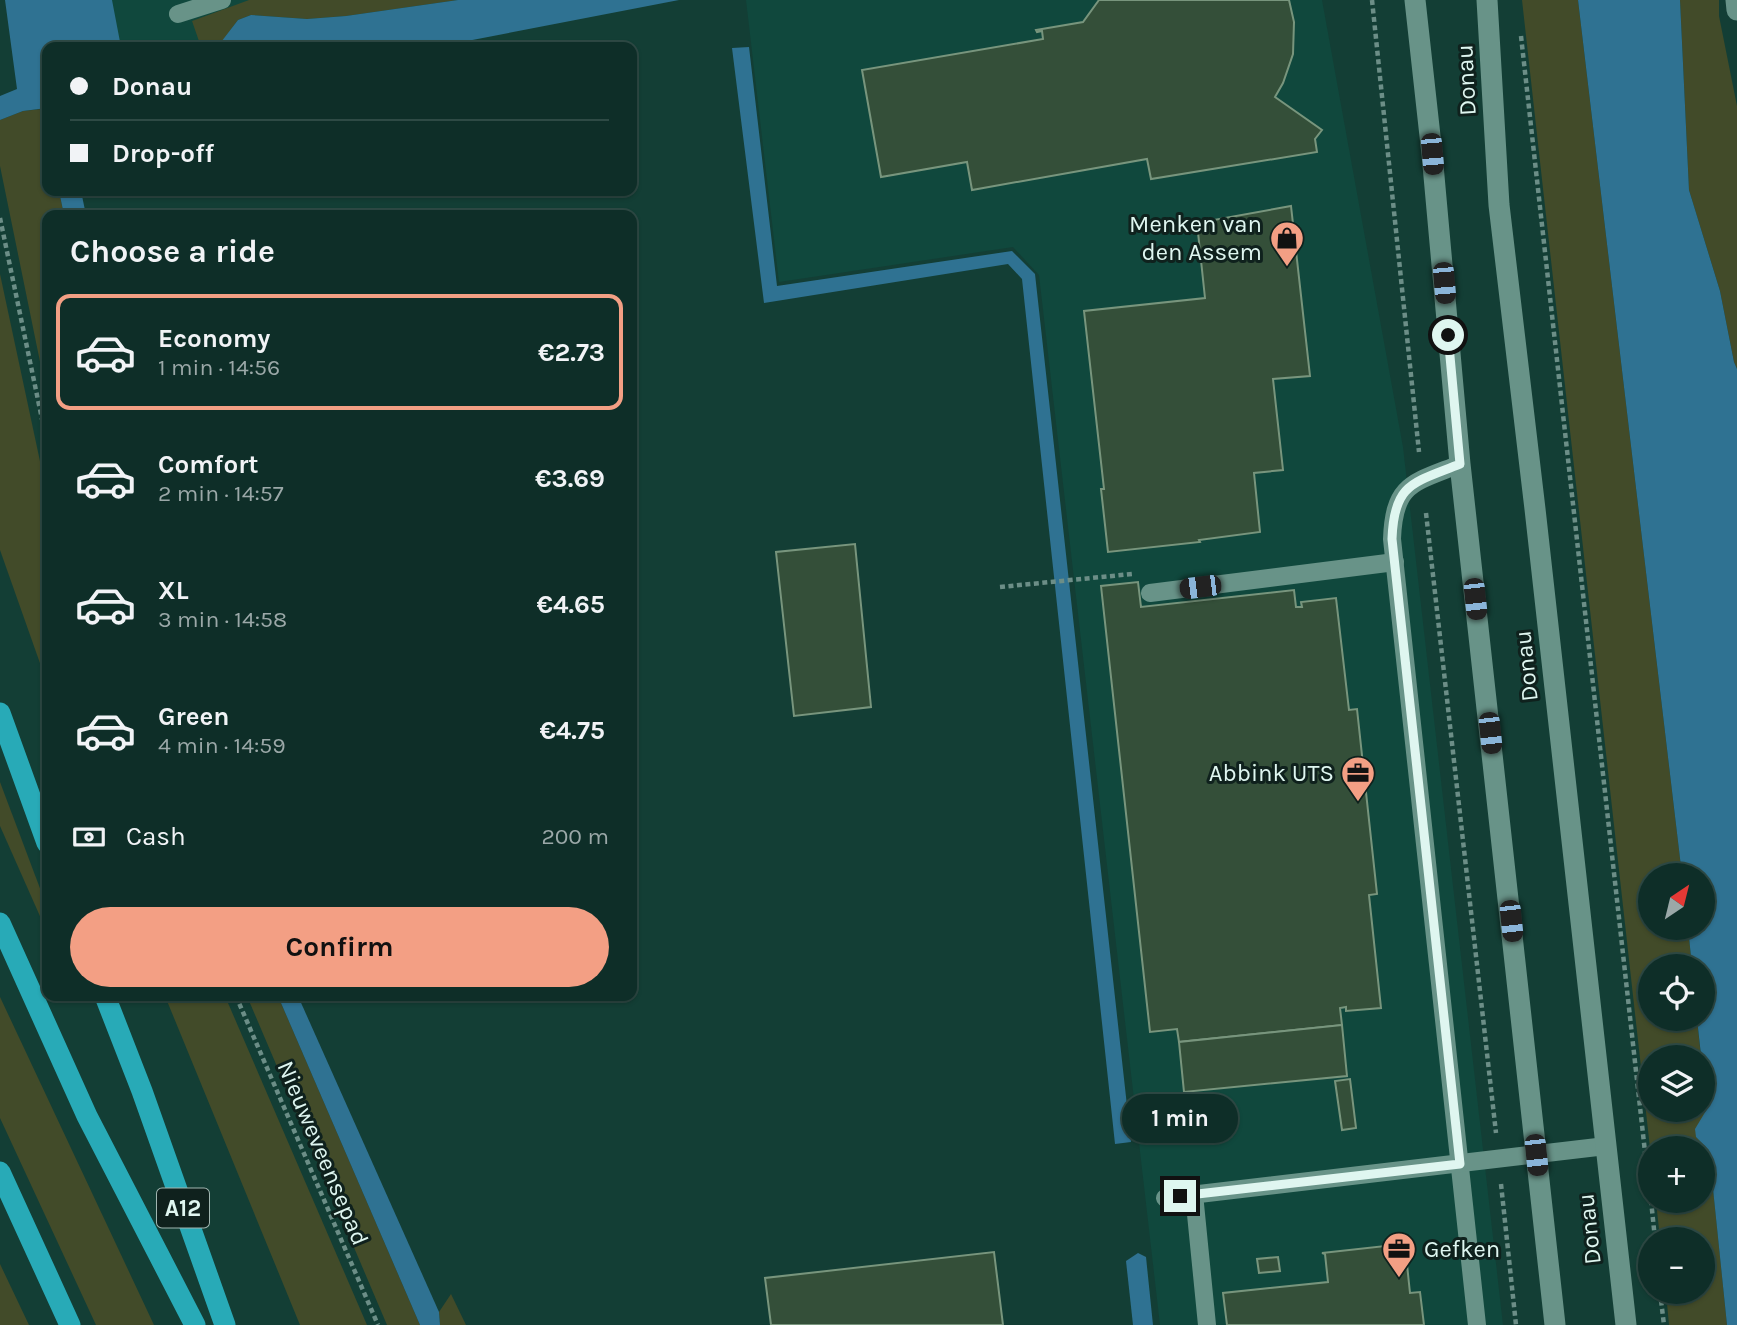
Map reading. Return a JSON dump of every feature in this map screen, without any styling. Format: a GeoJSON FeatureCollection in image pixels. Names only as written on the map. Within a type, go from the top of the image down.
{"type":"FeatureCollection","features":[{"type":"Feature","properties":{"kind":"highway"},"geometry":{"type":"LineString","coordinates":[[0,713],[42,829]]}},
{"type":"Feature","properties":{"kind":"highway","name":"A12"},"geometry":{"type":"LineString","coordinates":[[0,923],[87,1116],[195,1325]]}},
{"type":"Feature","properties":{"kind":"highway","name":"A12"},"geometry":{"type":"LineString","coordinates":[[107,1001],[225,1325]]}},
{"type":"Feature","properties":{"kind":"highway"},"geometry":{"type":"LineString","coordinates":[[0,1172],[70,1325]]}},
{"type":"Feature","properties":{"kind":"main road","name":"Donau"},"geometry":{"type":"LineString","coordinates":[[1415,0],[1460,464],[1556,1325]]}},
{"type":"Feature","properties":{"kind":"main road","name":"Donau"},"geometry":{"type":"LineString","coordinates":[[1487,0],[1499,205],[1626,1325]]}},
{"type":"Feature","properties":{"kind":"main road"},"geometry":{"type":"LineString","coordinates":[[1736,0],[1737,10]]}},
{"type":"Feature","properties":{"kind":"lane"},"geometry":{"type":"LineString","coordinates":[[178,14],[222,0]]}},
{"type":"Feature","properties":{"kind":"lane"},"geometry":{"type":"LineString","coordinates":[[1460,464],[1413,483],[1399,497],[1393,514],[1392,539],[1476,1325]]}},
{"type":"Feature","properties":{"kind":"lane"},"geometry":{"type":"LineString","coordinates":[[1150,593],[1395,562]]}},
{"type":"Feature","properties":{"kind":"lane"},"geometry":{"type":"LineString","coordinates":[[1165,1198],[1606,1146]]}},
{"type":"Feature","properties":{"kind":"lane"},"geometry":{"type":"LineString","coordinates":[[1194,1194],[1207,1325]]}},
{"type":"Feature","properties":{"kind":"path"},"geometry":{"type":"LineString","coordinates":[[1372,0],[1516,1325]]}},
{"type":"Feature","properties":{"kind":"path"},"geometry":{"type":"LineString","coordinates":[[1520,28],[1643,1136]]}},
{"type":"Feature","properties":{"kind":"path"},"geometry":{"type":"LineString","coordinates":[[0,218],[42,419]]}},
{"type":"Feature","properties":{"kind":"path"},"geometry":{"type":"LineString","coordinates":[[1000,587],[1078,579]]}},
{"type":"Feature","properties":{"kind":"path","name":"Nieuweveensepad"},"geometry":{"type":"LineString","coordinates":[[238,1001],[378,1325]]}},
{"type":"Feature","properties":{"kind":"path"},"geometry":{"type":"LineString","coordinates":[[1598,1073],[1635,1068]]}},
{"type":"Feature","properties":{"kind":"path"},"geometry":{"type":"LineString","coordinates":[[1491,1088],[1529,1083]]}},
{"type":"Feature","properties":{"kind":"path"},"geometry":{"type":"LineString","coordinates":[[1612,1203],[1638,1200]]}},
{"type":"Feature","properties":{"kind":"path"},"geometry":{"type":"LineString","coordinates":[[1504,1216],[1542,1211]]}},
{"type":"Feature","properties":{"kind":"path"},"geometry":{"type":"LineString","coordinates":[[1661,1304],[1664,1325]]}},
{"type":"Feature","properties":{"kind":"shaded area"},"geometry":{"type":"Polygon","coordinates":[[[110,0],[593,0],[378,42],[118,42],[110,0]]]}},
{"type":"Feature","properties":{"kind":"shaded area"},"geometry":{"type":"Polygon","coordinates":[[[249,0],[458,0],[307,19],[251,15],[238,20],[222,42],[199,42],[192,21],[249,0]]]}},
{"type":"Feature","properties":{"kind":"shaded area"},"geometry":{"type":"Polygon","coordinates":[[[746,0],[1322,0],[1403,447],[1503,1325],[1160,1325],[1039,275],[1013,247],[779,282],[746,0]]]}},
{"type":"Feature","properties":{"kind":"shaded area"},"geometry":{"type":"Polygon","coordinates":[[[1522,0],[1578,0],[1681,863],[1638,863],[1638,940],[1689,940],[1691,954],[1638,954],[1638,1031],[1698,1031],[1700,1045],[1639,1045],[1522,0]]]}},
{"type":"Feature","properties":{"kind":"shaded area"},"geometry":{"type":"Polygon","coordinates":[[[1680,0],[1719,0],[1719,16],[1737,106],[1737,369],[1720,291],[1689,190],[1680,0]]]}},
{"type":"Feature","properties":{"kind":"shaded area"},"geometry":{"type":"Polygon","coordinates":[[[42,109],[42,196],[60,196],[63,210],[42,210],[42,372],[0,166],[0,120],[23,111],[42,109]]]}},
{"type":"Feature","properties":{"kind":"shaded area"},"geometry":{"type":"Polygon","coordinates":[[[0,274],[42,471],[42,669],[0,550],[0,274]]]}},
{"type":"Feature","properties":{"kind":"shaded area"},"geometry":{"type":"Polygon","coordinates":[[[0,782],[42,894],[42,921],[0,826],[0,782]]]}},
{"type":"Feature","properties":{"kind":"shaded area"},"geometry":{"type":"Polygon","coordinates":[[[0,997],[154,1325],[96,1325],[0,1118],[0,997]]]}},
{"type":"Feature","properties":{"kind":"shaded area"},"geometry":{"type":"Polygon","coordinates":[[[167,1001],[227,1001],[367,1325],[300,1325],[167,1001]]]}},
{"type":"Feature","properties":{"kind":"shaded area"},"geometry":{"type":"Polygon","coordinates":[[[249,1001],[280,1001],[420,1325],[387,1325],[249,1001]]]}},
{"type":"Feature","properties":{"kind":"shaded area"},"geometry":{"type":"Polygon","coordinates":[[[1647,1122],[1702,1122],[1696,1136],[1649,1136],[1647,1122]]]}},
{"type":"Feature","properties":{"kind":"shaded area"},"geometry":{"type":"Polygon","coordinates":[[[1715,1208],[1727,1325],[1669,1325],[1667,1304],[1715,1304],[1715,1227],[1659,1227],[1657,1213],[1715,1213],[1715,1208]]]}},
{"type":"Feature","properties":{"kind":"shaded area"},"geometry":{"type":"Polygon","coordinates":[[[0,1264],[29,1325],[0,1325],[0,1264]]]}},
{"type":"Feature","properties":{"kind":"shaded area"},"geometry":{"type":"Polygon","coordinates":[[[451,1294],[466,1325],[440,1325],[439,1312],[451,1294]]]}},
{"type":"Feature","properties":{"kind":"water"},"geometry":{"type":"Polygon","coordinates":[[[5,0],[112,0],[120,42],[42,42],[42,109],[23,111],[0,120],[0,96],[17,89],[5,0]]]}},
{"type":"Feature","properties":{"kind":"water"},"geometry":{"type":"Polygon","coordinates":[[[458,0],[679,0],[462,42],[221,42],[238,20],[251,15],[307,19],[458,0]]]}},
{"type":"Feature","properties":{"kind":"water"},"geometry":{"type":"Polygon","coordinates":[[[1578,0],[1680,0],[1689,190],[1720,291],[1737,369],[1737,1325],[1727,1325],[1715,1208],[1715,1136],[1696,1136],[1695,1129],[1699,1122],[1715,1122],[1715,1045],[1700,1045],[1698,1031],[1715,1031],[1715,954],[1691,954],[1689,940],[1715,940],[1715,863],[1681,863],[1578,0]]]}},
{"type":"Feature","properties":{"kind":"water"},"geometry":{"type":"Polygon","coordinates":[[[749,47],[777,286],[1012,251],[1035,274],[1131,1142],[1115,1144],[1022,279],[1008,264],[764,303],[732,48],[749,47]]]}},
{"type":"Feature","properties":{"kind":"water"},"geometry":{"type":"Polygon","coordinates":[[[60,196],[82,196],[85,210],[63,210],[60,196]]]}},
{"type":"Feature","properties":{"kind":"water"},"geometry":{"type":"Polygon","coordinates":[[[280,1001],[300,1001],[439,1312],[440,1325],[420,1325],[280,1001]]]}},
{"type":"Feature","properties":{"kind":"water"},"geometry":{"type":"Polygon","coordinates":[[[1138,1253],[1146,1257],[1153,1325],[1133,1325],[1126,1261],[1138,1253]]]}},
{"type":"Feature","properties":{"kind":"building"},"geometry":{"type":"Polygon","coordinates":[[[1099,0],[1289,0],[1294,22],[1293,54],[1275,97],[1322,130],[1315,139],[1317,152],[1151,179],[1147,159],[972,190],[967,162],[881,177],[862,70],[1043,39],[1042,31],[1036,30],[1083,22],[1099,0]]]}},
{"type":"Feature","properties":{"kind":"building"},"geometry":{"type":"Polygon","coordinates":[[[1291,206],[1310,376],[1273,379],[1283,470],[1254,473],[1260,532],[1108,552],[1101,489],[1104,489],[1084,311],[1205,298],[1197,223],[1291,206]]]}},
{"type":"Feature","properties":{"kind":"building"},"geometry":{"type":"Polygon","coordinates":[[[855,544],[871,707],[794,716],[776,552],[855,544]]]}},
{"type":"Feature","properties":{"kind":"building"},"geometry":{"type":"Polygon","coordinates":[[[1138,582],[1141,607],[1294,590],[1296,607],[1302,607],[1301,602],[1336,598],[1349,710],[1357,709],[1377,894],[1369,895],[1381,1008],[1346,1011],[1346,1007],[1340,1008],[1342,1025],[1179,1042],[1177,1029],[1150,1032],[1101,586],[1138,582]]]}},
{"type":"Feature","properties":{"kind":"building"},"geometry":{"type":"Polygon","coordinates":[[[1342,1025],[1347,1076],[1184,1092],[1179,1042],[1342,1025]]]}},
{"type":"Feature","properties":{"kind":"building"},"geometry":{"type":"Polygon","coordinates":[[[1350,1079],[1356,1128],[1342,1130],[1335,1081],[1350,1079]]]}},
{"type":"Feature","properties":{"kind":"building"},"geometry":{"type":"Polygon","coordinates":[[[1394,1245],[1396,1256],[1406,1255],[1410,1293],[1420,1292],[1424,1325],[1227,1325],[1223,1293],[1328,1282],[1325,1254],[1322,1253],[1394,1245]]]}},
{"type":"Feature","properties":{"kind":"building"},"geometry":{"type":"Polygon","coordinates":[[[994,1252],[1003,1325],[771,1325],[765,1278],[994,1252]]]}},
{"type":"Feature","properties":{"kind":"building"},"geometry":{"type":"Polygon","coordinates":[[[1278,1257],[1280,1271],[1259,1273],[1257,1259],[1278,1257]]]}},
{"type":"Feature","properties":{"kind":"place","name":"Menken van den Assem"},"geometry":{"type":"Point","coordinates":[1287,268]}},
{"type":"Feature","properties":{"kind":"place","name":"Abbink UTS"},"geometry":{"type":"Point","coordinates":[1358,803]}},
{"type":"Feature","properties":{"kind":"place","name":"Gefken"},"geometry":{"type":"Point","coordinates":[1399,1279]}},
{"type":"Feature","properties":{"kind":"route"},"geometry":{"type":"LineString","coordinates":[[1180,1196],[1460,1164],[1392,539],[1393,514],[1399,497],[1413,483],[1460,464],[1448,335]]}}]}
